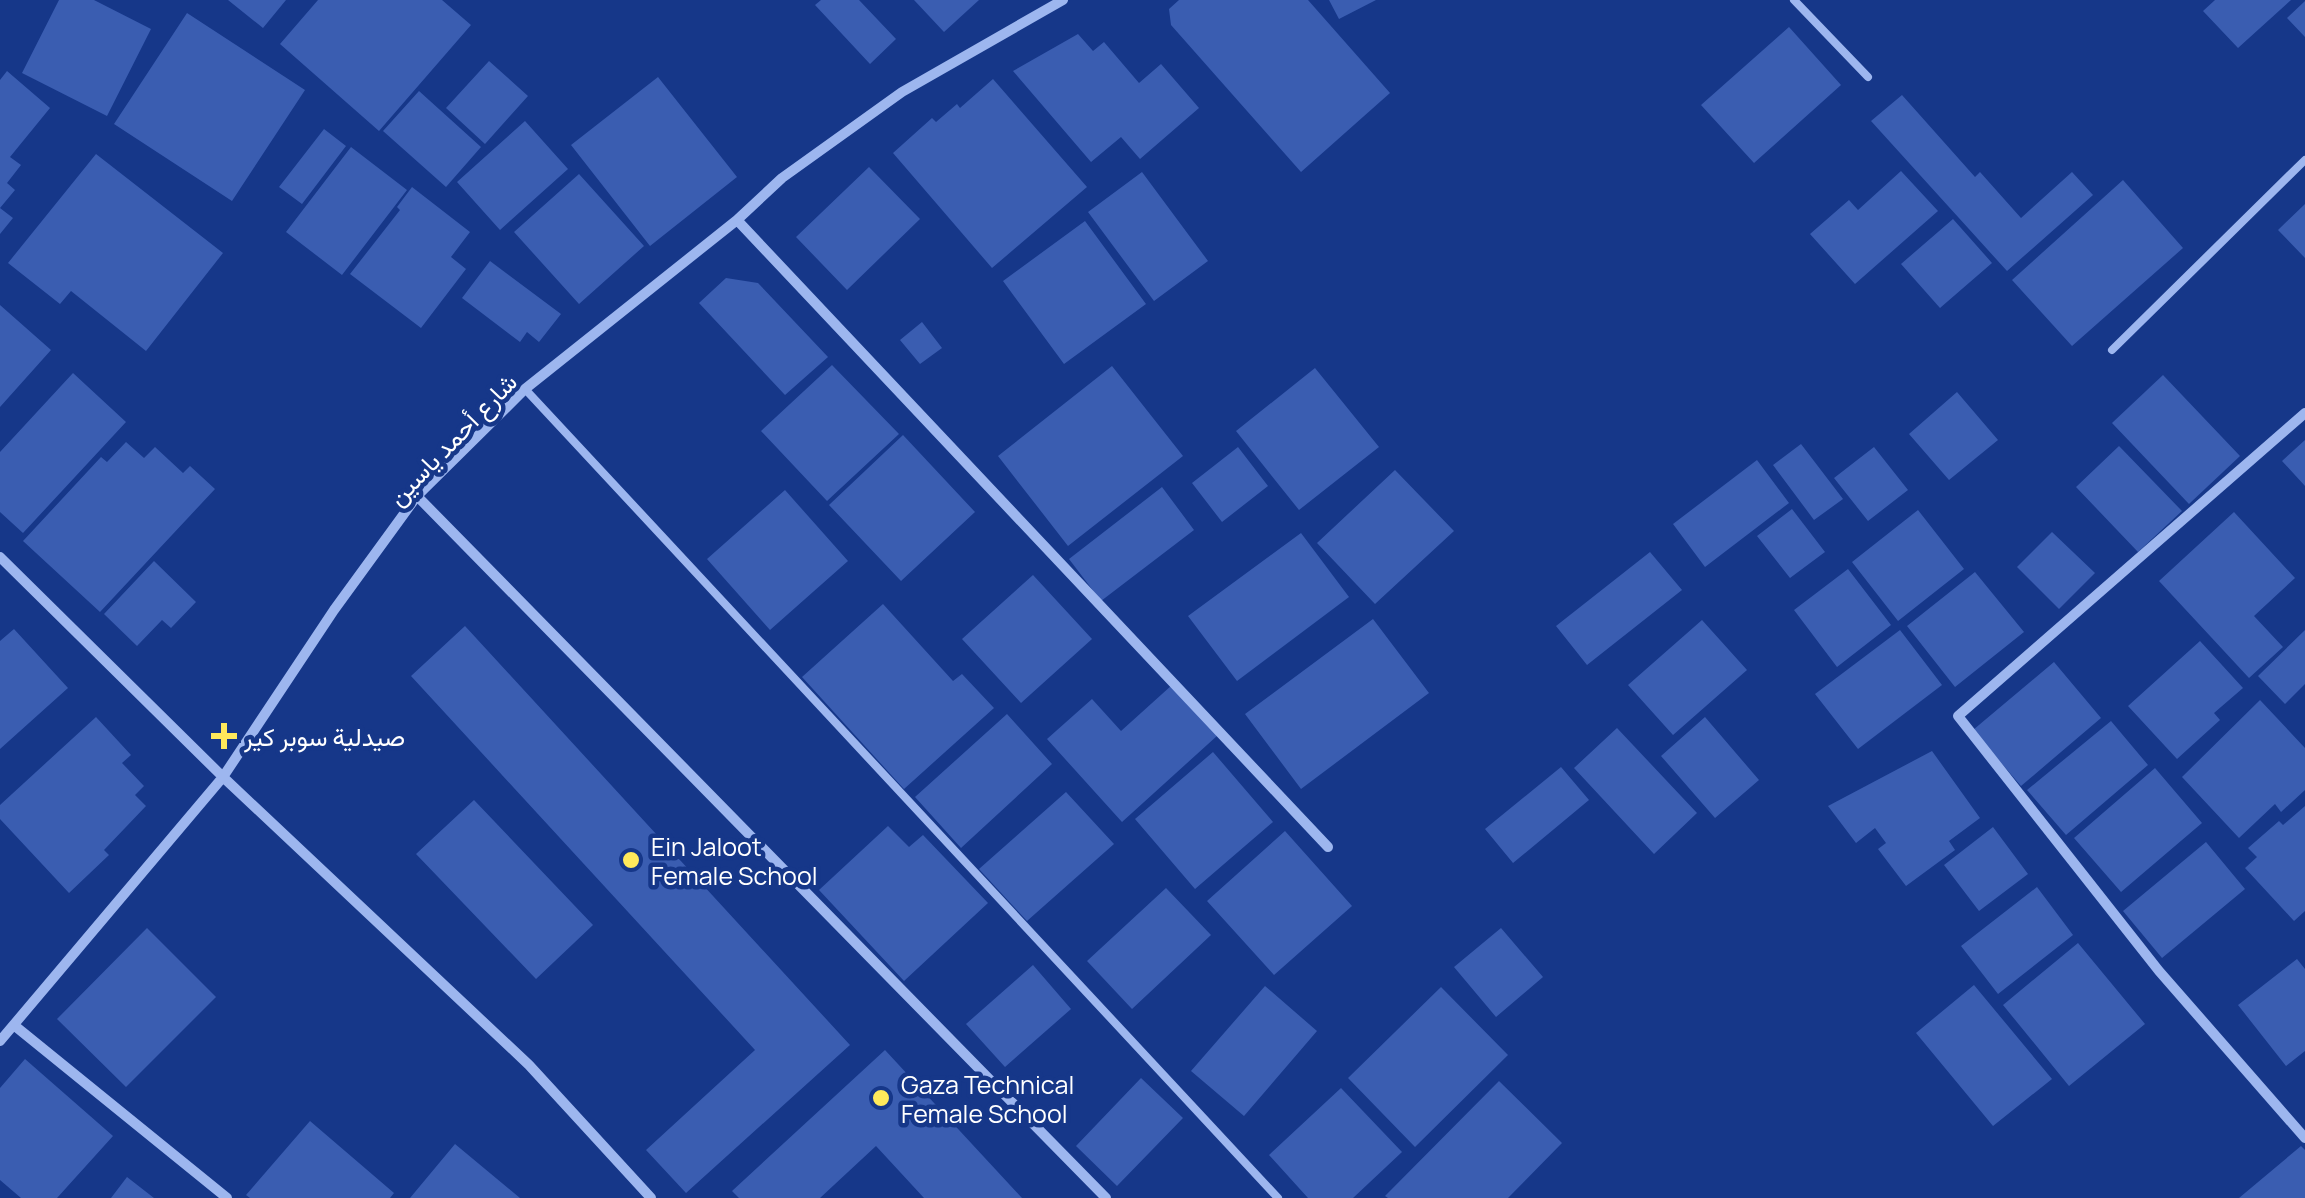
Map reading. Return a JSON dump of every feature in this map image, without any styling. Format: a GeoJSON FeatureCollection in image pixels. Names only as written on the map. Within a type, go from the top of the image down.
{"type":"FeatureCollection","features":[{"type":"Feature","properties":{"kind":"street","name":"شارع أحمد ياسين"},"geometry":{"type":"LineString","coordinates":[[0,1041],[224,777],[334,610],[417,496],[526,390],[736,220],[782,178],[902,92],[1063,0]]}},
{"type":"Feature","properties":{"kind":"street"},"geometry":{"type":"LineString","coordinates":[[736,220],[1328,848]]}},
{"type":"Feature","properties":{"kind":"street"},"geometry":{"type":"LineString","coordinates":[[2305,413],[1958,716],[2159,971],[2305,1138]]}},
{"type":"Feature","properties":{"kind":"street"},"geometry":{"type":"LineString","coordinates":[[417,496],[1106,1198]]}},
{"type":"Feature","properties":{"kind":"street"},"geometry":{"type":"LineString","coordinates":[[0,557],[224,777],[529,1064],[651,1198]]}},
{"type":"Feature","properties":{"kind":"street"},"geometry":{"type":"LineString","coordinates":[[15,1026],[228,1198]]}},
{"type":"Feature","properties":{"kind":"lane"},"geometry":{"type":"LineString","coordinates":[[1794,0],[1868,77]]}},
{"type":"Feature","properties":{"kind":"lane"},"geometry":{"type":"LineString","coordinates":[[2112,350],[2305,160]]}},
{"type":"Feature","properties":{"kind":"lane"},"geometry":{"type":"LineString","coordinates":[[526,390],[1278,1198]]}},
{"type":"Feature","properties":{"kind":"building"},"geometry":{"type":"Polygon","coordinates":[[[59,0],[94,0],[151,29],[107,116],[22,73],[59,0]]]}},
{"type":"Feature","properties":{"kind":"building"},"geometry":{"type":"Polygon","coordinates":[[[228,0],[286,0],[263,28],[228,0]]]}},
{"type":"Feature","properties":{"kind":"building"},"geometry":{"type":"Polygon","coordinates":[[[318,0],[442,0],[471,25],[379,131],[280,44],[318,0]]]}},
{"type":"Feature","properties":{"kind":"building"},"geometry":{"type":"Polygon","coordinates":[[[821,0],[859,0],[896,39],[870,64],[815,5],[821,0]]]}},
{"type":"Feature","properties":{"kind":"building"},"geometry":{"type":"Polygon","coordinates":[[[914,0],[979,0],[944,32],[914,0]]]}},
{"type":"Feature","properties":{"kind":"building"},"geometry":{"type":"Polygon","coordinates":[[[1179,0],[1308,0],[1390,93],[1301,172],[1171,25],[1169,9],[1179,0]]]}},
{"type":"Feature","properties":{"kind":"building"},"geometry":{"type":"Polygon","coordinates":[[[1329,0],[1376,0],[1339,19],[1329,0]]]}},
{"type":"Feature","properties":{"kind":"building"},"geometry":{"type":"Polygon","coordinates":[[[2215,0],[2291,0],[2238,48],[2203,11],[2215,0]]]}},
{"type":"Feature","properties":{"kind":"building"},"geometry":{"type":"Polygon","coordinates":[[[2305,1],[2305,37],[2287,18],[2305,1]]]}},
{"type":"Feature","properties":{"kind":"building"},"geometry":{"type":"Polygon","coordinates":[[[187,13],[305,90],[232,201],[114,124],[187,13]]]}},
{"type":"Feature","properties":{"kind":"building"},"geometry":{"type":"Polygon","coordinates":[[[1789,27],[1841,85],[1754,163],[1701,105],[1789,27]]]}},
{"type":"Feature","properties":{"kind":"building"},"geometry":{"type":"Polygon","coordinates":[[[1078,34],[1093,51],[1104,42],[1139,83],[1161,64],[1199,108],[1140,159],[1121,137],[1091,162],[1013,71],[1078,34]]]}},
{"type":"Feature","properties":{"kind":"building"},"geometry":{"type":"Polygon","coordinates":[[[489,61],[528,96],[485,144],[446,108],[489,61]]]}},
{"type":"Feature","properties":{"kind":"building"},"geometry":{"type":"Polygon","coordinates":[[[7,71],[50,108],[10,157],[21,165],[7,183],[15,190],[0,208],[0,80],[7,71]]]}},
{"type":"Feature","properties":{"kind":"building"},"geometry":{"type":"Polygon","coordinates":[[[658,77],[737,177],[650,246],[571,145],[658,77]]]}},
{"type":"Feature","properties":{"kind":"building"},"geometry":{"type":"Polygon","coordinates":[[[993,79],[1087,187],[992,268],[893,153],[932,118],[936,122],[957,104],[960,108],[993,79]]]}},
{"type":"Feature","properties":{"kind":"building"},"geometry":{"type":"Polygon","coordinates":[[[419,91],[481,147],[446,187],[383,131],[419,91]]]}},
{"type":"Feature","properties":{"kind":"building"},"geometry":{"type":"Polygon","coordinates":[[[1902,95],[1975,177],[1980,172],[2021,218],[2072,172],[2093,195],[2007,271],[1871,121],[1902,95]]]}},
{"type":"Feature","properties":{"kind":"building"},"geometry":{"type":"Polygon","coordinates":[[[525,121],[568,169],[500,230],[457,182],[525,121]]]}},
{"type":"Feature","properties":{"kind":"building"},"geometry":{"type":"Polygon","coordinates":[[[324,129],[346,146],[302,204],[279,187],[324,129]]]}},
{"type":"Feature","properties":{"kind":"building"},"geometry":{"type":"Polygon","coordinates":[[[351,147],[407,190],[342,275],[286,232],[351,147]]]}},
{"type":"Feature","properties":{"kind":"building"},"geometry":{"type":"Polygon","coordinates":[[[96,154],[223,253],[146,351],[71,291],[60,304],[8,263],[96,154]]]}},
{"type":"Feature","properties":{"kind":"building"},"geometry":{"type":"Polygon","coordinates":[[[869,167],[920,219],[847,290],[796,237],[869,167]]]}},
{"type":"Feature","properties":{"kind":"building"},"geometry":{"type":"Polygon","coordinates":[[[1901,171],[1938,211],[1855,284],[1810,234],[1849,200],[1858,210],[1901,171]]]}},
{"type":"Feature","properties":{"kind":"building"},"geometry":{"type":"Polygon","coordinates":[[[1142,172],[1208,261],[1154,301],[1088,212],[1142,172]]]}},
{"type":"Feature","properties":{"kind":"building"},"geometry":{"type":"Polygon","coordinates":[[[579,174],[644,246],[579,304],[514,232],[579,174]]]}},
{"type":"Feature","properties":{"kind":"building"},"geometry":{"type":"Polygon","coordinates":[[[2123,180],[2183,248],[2072,346],[2012,280],[2123,180]]]}},
{"type":"Feature","properties":{"kind":"building"},"geometry":{"type":"Polygon","coordinates":[[[412,187],[470,232],[451,257],[466,269],[421,328],[350,274],[400,210],[397,207],[412,187]]]}},
{"type":"Feature","properties":{"kind":"building"},"geometry":{"type":"Polygon","coordinates":[[[2305,204],[2305,258],[2278,230],[2305,204]]]}},
{"type":"Feature","properties":{"kind":"building"},"geometry":{"type":"Polygon","coordinates":[[[0,208],[13,218],[0,234],[0,208]]]}},
{"type":"Feature","properties":{"kind":"building"},"geometry":{"type":"Polygon","coordinates":[[[1953,219],[1992,263],[1940,308],[1901,264],[1953,219]]]}},
{"type":"Feature","properties":{"kind":"building"},"geometry":{"type":"Polygon","coordinates":[[[1085,221],[1146,304],[1064,364],[1003,281],[1085,221]]]}},
{"type":"Feature","properties":{"kind":"building"},"geometry":{"type":"Polygon","coordinates":[[[490,261],[561,314],[539,342],[527,332],[520,342],[462,298],[490,261]]]}},
{"type":"Feature","properties":{"kind":"building"},"geometry":{"type":"Polygon","coordinates":[[[726,278],[758,283],[828,357],[785,395],[699,303],[726,278]]]}},
{"type":"Feature","properties":{"kind":"building"},"geometry":{"type":"Polygon","coordinates":[[[0,305],[51,350],[0,407],[0,305]]]}},
{"type":"Feature","properties":{"kind":"building"},"geometry":{"type":"Polygon","coordinates":[[[922,322],[942,348],[920,364],[900,340],[922,322]]]}},
{"type":"Feature","properties":{"kind":"building"},"geometry":{"type":"Polygon","coordinates":[[[832,365],[899,434],[827,501],[761,431],[832,365]]]}},
{"type":"Feature","properties":{"kind":"building"},"geometry":{"type":"Polygon","coordinates":[[[1112,366],[1183,456],[1068,546],[998,456],[1112,366]]]}},
{"type":"Feature","properties":{"kind":"building"},"geometry":{"type":"Polygon","coordinates":[[[1315,368],[1379,447],[1299,510],[1236,431],[1315,368]]]}},
{"type":"Feature","properties":{"kind":"building"},"geometry":{"type":"Polygon","coordinates":[[[73,373],[126,422],[23,533],[0,512],[0,452],[73,373]]]}},
{"type":"Feature","properties":{"kind":"building"},"geometry":{"type":"Polygon","coordinates":[[[2163,375],[2240,456],[2189,504],[2112,423],[2163,375]]]}},
{"type":"Feature","properties":{"kind":"building"},"geometry":{"type":"Polygon","coordinates":[[[1957,392],[1998,440],[1949,480],[1909,434],[1957,392]]]}},
{"type":"Feature","properties":{"kind":"building"},"geometry":{"type":"Polygon","coordinates":[[[903,435],[975,512],[901,581],[829,505],[903,435]]]}},
{"type":"Feature","properties":{"kind":"building"},"geometry":{"type":"Polygon","coordinates":[[[2305,440],[2305,486],[2282,461],[2305,440]]]}},
{"type":"Feature","properties":{"kind":"building"},"geometry":{"type":"Polygon","coordinates":[[[126,442],[144,458],[155,447],[183,473],[190,466],[215,489],[100,612],[23,541],[101,457],[107,462],[126,442]]]}},
{"type":"Feature","properties":{"kind":"building"},"geometry":{"type":"Polygon","coordinates":[[[1801,444],[1843,499],[1814,520],[1773,465],[1801,444]]]}},
{"type":"Feature","properties":{"kind":"building"},"geometry":{"type":"Polygon","coordinates":[[[2119,446],[2182,511],[2138,552],[2076,487],[2119,446]]]}},
{"type":"Feature","properties":{"kind":"building"},"geometry":{"type":"Polygon","coordinates":[[[1238,447],[1268,486],[1222,522],[1192,483],[1238,447]]]}},
{"type":"Feature","properties":{"kind":"building"},"geometry":{"type":"Polygon","coordinates":[[[1874,447],[1908,490],[1868,521],[1834,478],[1874,447]]]}},
{"type":"Feature","properties":{"kind":"building"},"geometry":{"type":"Polygon","coordinates":[[[1757,460],[1789,503],[1705,567],[1673,524],[1757,460]]]}},
{"type":"Feature","properties":{"kind":"building"},"geometry":{"type":"Polygon","coordinates":[[[1395,470],[1454,531],[1375,604],[1317,543],[1395,470]]]}},
{"type":"Feature","properties":{"kind":"building"},"geometry":{"type":"Polygon","coordinates":[[[1162,487],[1194,530],[1101,601],[1069,559],[1162,487]]]}},
{"type":"Feature","properties":{"kind":"building"},"geometry":{"type":"Polygon","coordinates":[[[785,490],[848,561],[770,630],[707,559],[785,490]]]}},
{"type":"Feature","properties":{"kind":"building"},"geometry":{"type":"Polygon","coordinates":[[[1792,509],[1825,552],[1790,578],[1757,536],[1792,509]]]}},
{"type":"Feature","properties":{"kind":"building"},"geometry":{"type":"Polygon","coordinates":[[[1918,510],[1964,569],[1898,621],[1852,562],[1918,510]]]}},
{"type":"Feature","properties":{"kind":"building"},"geometry":{"type":"Polygon","coordinates":[[[2234,512],[2295,578],[2254,616],[2283,647],[2249,678],[2159,581],[2234,512]]]}},
{"type":"Feature","properties":{"kind":"building"},"geometry":{"type":"Polygon","coordinates":[[[2052,532],[2095,573],[2059,609],[2017,567],[2052,532]]]}},
{"type":"Feature","properties":{"kind":"building"},"geometry":{"type":"Polygon","coordinates":[[[1301,533],[1349,597],[1237,681],[1188,616],[1301,533]]]}},
{"type":"Feature","properties":{"kind":"building"},"geometry":{"type":"Polygon","coordinates":[[[1650,552],[1682,590],[1587,665],[1556,626],[1650,552]]]}},
{"type":"Feature","properties":{"kind":"building"},"geometry":{"type":"Polygon","coordinates":[[[154,561],[196,602],[171,628],[162,620],[137,646],[104,614],[154,561]]]}},
{"type":"Feature","properties":{"kind":"building"},"geometry":{"type":"Polygon","coordinates":[[[1848,569],[1891,625],[1837,667],[1794,610],[1848,569]]]}},
{"type":"Feature","properties":{"kind":"building"},"geometry":{"type":"Polygon","coordinates":[[[1975,572],[2024,632],[1955,687],[1907,626],[1975,572]]]}},
{"type":"Feature","properties":{"kind":"building"},"geometry":{"type":"Polygon","coordinates":[[[1033,575],[1092,639],[1021,703],[962,639],[1033,575]]]}},
{"type":"Feature","properties":{"kind":"building"},"geometry":{"type":"Polygon","coordinates":[[[883,604],[953,681],[962,674],[994,708],[904,789],[802,677],[883,604]]]}},
{"type":"Feature","properties":{"kind":"building"},"geometry":{"type":"Polygon","coordinates":[[[1373,619],[1429,693],[1301,789],[1245,714],[1373,619]]]}},
{"type":"Feature","properties":{"kind":"building"},"geometry":{"type":"Polygon","coordinates":[[[1702,620],[1747,670],[1673,735],[1628,685],[1702,620]]]}},
{"type":"Feature","properties":{"kind":"building","name":"Ein Jaloot Female School"},"geometry":{"type":"Polygon","coordinates":[[[465,626],[850,1045],[686,1193],[646,1150],[755,1050],[411,676],[465,626]]]}},
{"type":"Feature","properties":{"kind":"building"},"geometry":{"type":"Polygon","coordinates":[[[14,629],[68,688],[0,749],[0,641],[14,629]]]}},
{"type":"Feature","properties":{"kind":"building"},"geometry":{"type":"Polygon","coordinates":[[[1900,630],[1942,685],[1858,749],[1815,694],[1900,630]]]}},
{"type":"Feature","properties":{"kind":"building"},"geometry":{"type":"Polygon","coordinates":[[[2305,630],[2305,684],[2285,704],[2258,676],[2305,630]]]}},
{"type":"Feature","properties":{"kind":"building"},"geometry":{"type":"Polygon","coordinates":[[[2200,641],[2243,688],[2214,713],[2220,720],[2177,759],[2128,706],[2200,641]]]}},
{"type":"Feature","properties":{"kind":"building"},"geometry":{"type":"Polygon","coordinates":[[[2054,662],[2101,718],[2021,786],[1973,730],[2054,662]]]}},
{"type":"Feature","properties":{"kind":"building"},"geometry":{"type":"Polygon","coordinates":[[[1172,685],[1218,735],[1122,822],[1047,739],[1092,699],[1121,731],[1172,685]]]}},
{"type":"Feature","properties":{"kind":"building"},"geometry":{"type":"Polygon","coordinates":[[[2260,700],[2305,748],[2305,790],[2281,812],[2275,804],[2239,838],[2182,777],[2260,700]]]}},
{"type":"Feature","properties":{"kind":"building"},"geometry":{"type":"Polygon","coordinates":[[[1007,714],[1052,764],[961,848],[915,797],[1007,714]]]}},
{"type":"Feature","properties":{"kind":"building"},"geometry":{"type":"Polygon","coordinates":[[[96,717],[131,755],[122,763],[144,786],[135,795],[146,806],[104,850],[109,855],[69,893],[0,819],[0,805],[96,717]]]}},
{"type":"Feature","properties":{"kind":"building"},"geometry":{"type":"Polygon","coordinates":[[[1705,717],[1759,780],[1715,818],[1661,756],[1705,717]]]}},
{"type":"Feature","properties":{"kind":"building"},"geometry":{"type":"Polygon","coordinates":[[[2111,721],[2148,765],[2066,835],[2027,790],[2111,721]]]}},
{"type":"Feature","properties":{"kind":"building"},"geometry":{"type":"Polygon","coordinates":[[[1617,728],[1697,813],[1654,854],[1574,768],[1617,728]]]}},
{"type":"Feature","properties":{"kind":"building"},"geometry":{"type":"Polygon","coordinates":[[[1932,751],[1980,818],[1949,841],[1955,850],[1906,886],[1878,849],[1886,843],[1875,828],[1856,843],[1828,806],[1932,751]]]}},
{"type":"Feature","properties":{"kind":"building"},"geometry":{"type":"Polygon","coordinates":[[[1213,752],[1273,822],[1195,889],[1135,819],[1213,752]]]}},
{"type":"Feature","properties":{"kind":"building"},"geometry":{"type":"Polygon","coordinates":[[[1561,767],[1589,800],[1513,863],[1485,829],[1561,767]]]}},
{"type":"Feature","properties":{"kind":"building"},"geometry":{"type":"Polygon","coordinates":[[[2155,768],[2202,823],[2121,892],[2074,838],[2155,768]]]}},
{"type":"Feature","properties":{"kind":"building"},"geometry":{"type":"Polygon","coordinates":[[[1066,792],[1114,844],[1027,921],[979,869],[1066,792]]]}},
{"type":"Feature","properties":{"kind":"building"},"geometry":{"type":"Polygon","coordinates":[[[474,800],[593,925],[536,979],[416,854],[474,800]]]}},
{"type":"Feature","properties":{"kind":"building"},"geometry":{"type":"Polygon","coordinates":[[[2305,806],[2305,911],[2294,921],[2245,868],[2257,857],[2248,848],[2279,821],[2283,825],[2305,806]]]}},
{"type":"Feature","properties":{"kind":"building"},"geometry":{"type":"Polygon","coordinates":[[[888,826],[909,847],[923,835],[988,903],[904,981],[819,890],[888,826]]]}},
{"type":"Feature","properties":{"kind":"building"},"geometry":{"type":"Polygon","coordinates":[[[1993,827],[2028,874],[1979,911],[1944,865],[1993,827]]]}},
{"type":"Feature","properties":{"kind":"building"},"geometry":{"type":"Polygon","coordinates":[[[1285,831],[1352,906],[1274,975],[1207,901],[1285,831]]]}},
{"type":"Feature","properties":{"kind":"building"},"geometry":{"type":"Polygon","coordinates":[[[2206,842],[2245,889],[2162,958],[2123,911],[2206,842]]]}},
{"type":"Feature","properties":{"kind":"building"},"geometry":{"type":"Polygon","coordinates":[[[2037,887],[2073,935],[1998,994],[1961,946],[2037,887]]]}},
{"type":"Feature","properties":{"kind":"building"},"geometry":{"type":"Polygon","coordinates":[[[1166,888],[1211,935],[1132,1009],[1087,961],[1166,888]]]}},
{"type":"Feature","properties":{"kind":"building"},"geometry":{"type":"Polygon","coordinates":[[[147,928],[216,997],[126,1087],[57,1019],[147,928]]]}},
{"type":"Feature","properties":{"kind":"building"},"geometry":{"type":"Polygon","coordinates":[[[1501,928],[1543,977],[1496,1017],[1454,967],[1501,928]]]}},
{"type":"Feature","properties":{"kind":"building"},"geometry":{"type":"Polygon","coordinates":[[[2078,943],[2145,1024],[2069,1086],[2003,1005],[2078,943]]]}},
{"type":"Feature","properties":{"kind":"building"},"geometry":{"type":"Polygon","coordinates":[[[2297,959],[2305,969],[2305,1051],[2286,1066],[2238,1005],[2297,959]]]}},
{"type":"Feature","properties":{"kind":"building"},"geometry":{"type":"Polygon","coordinates":[[[1033,965],[1071,1009],[1005,1067],[966,1024],[1033,965]]]}},
{"type":"Feature","properties":{"kind":"building"},"geometry":{"type":"Polygon","coordinates":[[[1974,985],[2052,1079],[1993,1126],[1916,1033],[1974,985]]]}},
{"type":"Feature","properties":{"kind":"building"},"geometry":{"type":"Polygon","coordinates":[[[1265,986],[1317,1031],[1244,1116],[1191,1071],[1265,986]]]}},
{"type":"Feature","properties":{"kind":"building"},"geometry":{"type":"Polygon","coordinates":[[[1441,987],[1508,1055],[1415,1147],[1348,1078],[1441,987]]]}},
{"type":"Feature","properties":{"kind":"building","name":"Gaza Technical Female School"},"geometry":{"type":"Polygon","coordinates":[[[885,1050],[1022,1198],[924,1198],[876,1146],[820,1198],[739,1198],[732,1191],[885,1050]]]}},
{"type":"Feature","properties":{"kind":"building"},"geometry":{"type":"Polygon","coordinates":[[[25,1059],[113,1136],[57,1198],[21,1198],[0,1180],[0,1088],[25,1059]]]}},
{"type":"Feature","properties":{"kind":"building"},"geometry":{"type":"Polygon","coordinates":[[[1141,1078],[1183,1118],[1117,1186],[1076,1146],[1141,1078]]]}},
{"type":"Feature","properties":{"kind":"building"},"geometry":{"type":"Polygon","coordinates":[[[1499,1081],[1562,1143],[1508,1198],[1385,1196],[1499,1081]]]}},
{"type":"Feature","properties":{"kind":"building"},"geometry":{"type":"Polygon","coordinates":[[[1341,1088],[1402,1152],[1353,1198],[1308,1198],[1269,1155],[1341,1088]]]}},
{"type":"Feature","properties":{"kind":"building"},"geometry":{"type":"Polygon","coordinates":[[[310,1121],[394,1193],[390,1198],[246,1195],[310,1121]]]}},
{"type":"Feature","properties":{"kind":"building"},"geometry":{"type":"Polygon","coordinates":[[[455,1144],[520,1198],[410,1198],[455,1144]]]}},
{"type":"Feature","properties":{"kind":"building"},"geometry":{"type":"Polygon","coordinates":[[[2301,1146],[2305,1150],[2305,1198],[2239,1198],[2301,1146]]]}},
{"type":"Feature","properties":{"kind":"building"},"geometry":{"type":"Polygon","coordinates":[[[127,1177],[154,1198],[111,1198],[127,1177]]]}},
{"type":"Feature","properties":{"kind":"place","name":"صيدلية سوبر كير"},"geometry":{"type":"Point","coordinates":[224,736]}},
{"type":"Feature","properties":{"kind":"place","name":"Ein Jaloot Female School"},"geometry":{"type":"Point","coordinates":[631,860]}},
{"type":"Feature","properties":{"kind":"place","name":"Gaza Technical Female School"},"geometry":{"type":"Point","coordinates":[881,1098]}}]}
